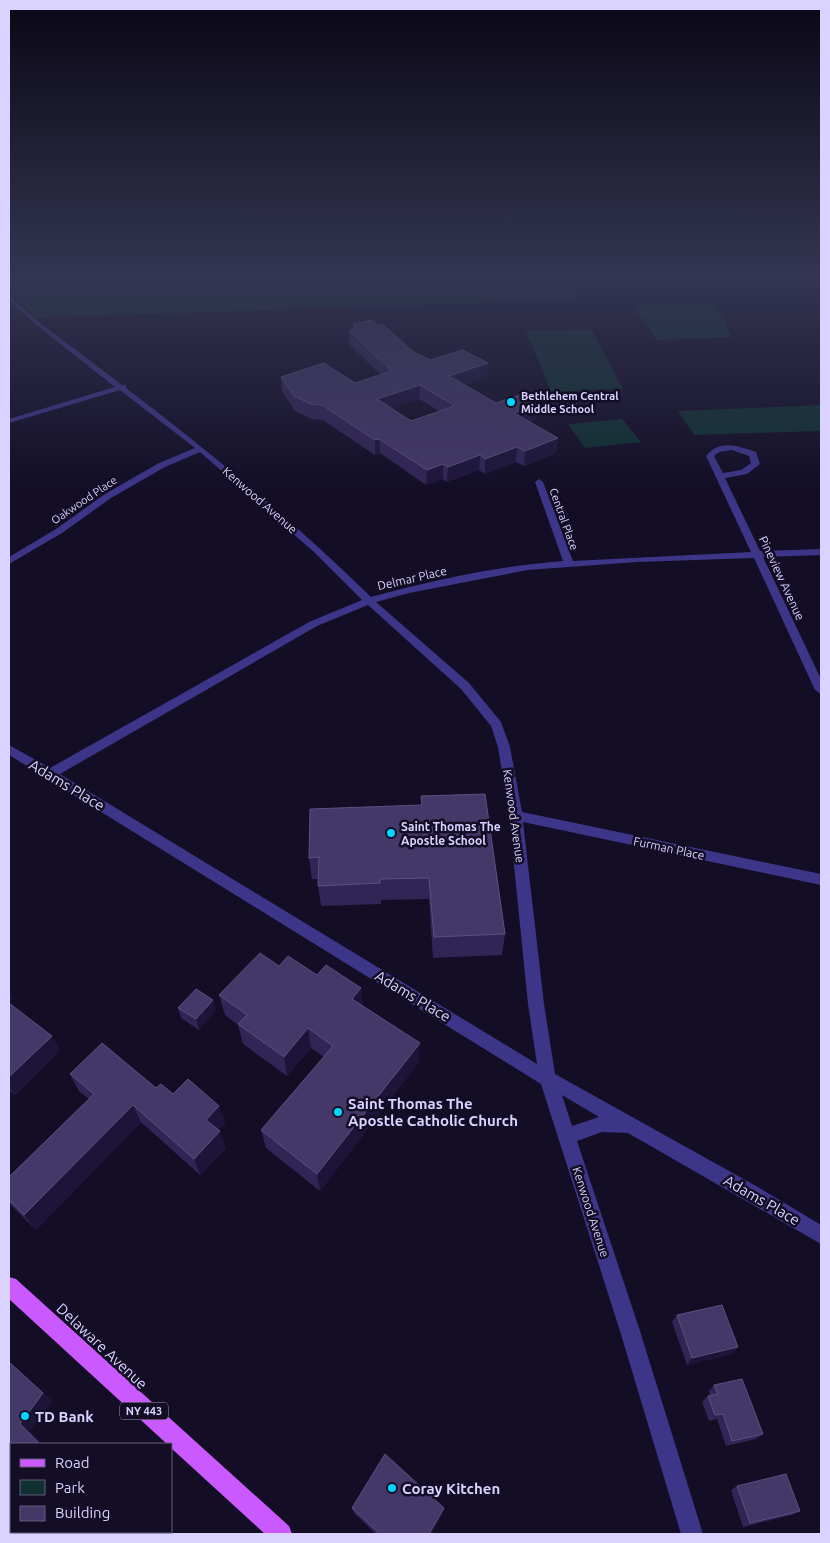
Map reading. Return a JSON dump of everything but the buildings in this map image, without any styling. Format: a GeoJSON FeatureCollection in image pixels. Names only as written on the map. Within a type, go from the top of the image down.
{"type":"FeatureCollection","features":[{"type":"Feature","properties":{"kind":"main road","name":"Delaware Avenue"},"geometry":{"type":"LineString","coordinates":[[9,1286],[281,1534]]}},
{"type":"Feature","properties":{"kind":"street","name":"Kenwood Avenue"},"geometry":{"type":"LineString","coordinates":[[70,348],[123,387],[201,449],[318,551],[369,601],[465,686],[496,725],[504,747],[516,816],[536,1004],[548,1079],[630,1331],[692,1534]]}},
{"type":"Feature","properties":{"kind":"street"},"geometry":{"type":"LineString","coordinates":[[9,421],[123,387]]}},
{"type":"Feature","properties":{"kind":"street","name":"Pineview Avenue"},"geometry":{"type":"LineString","coordinates":[[720,476],[749,470],[756,464],[755,457],[732,447],[716,450],[710,456],[821,690]]}},
{"type":"Feature","properties":{"kind":"street","name":"Oakwood Place"},"geometry":{"type":"LineString","coordinates":[[9,561],[59,532],[108,496],[162,466],[201,449]]}},
{"type":"Feature","properties":{"kind":"street","name":"Central Place"},"geometry":{"type":"LineString","coordinates":[[540,482],[568,564]]}},
{"type":"Feature","properties":{"kind":"street","name":"Delmar Place"},"geometry":{"type":"LineString","coordinates":[[50,774],[313,624],[369,601],[408,590],[528,567],[821,552]]}},
{"type":"Feature","properties":{"kind":"street","name":"Adams Place"},"geometry":{"type":"LineString","coordinates":[[9,749],[548,1079],[821,1235]]}},
{"type":"Feature","properties":{"kind":"street","name":"Furman Place"},"geometry":{"type":"LineString","coordinates":[[516,816],[821,879]]}},
{"type":"Feature","properties":{"kind":"street"},"geometry":{"type":"LineString","coordinates":[[566,1136],[602,1124],[631,1125]]}},
{"type":"Feature","properties":{"kind":"green space"},"geometry":{"type":"Polygon","coordinates":[[[533,348],[601,348],[623,389],[551,392],[533,348]]]}},
{"type":"Feature","properties":{"kind":"green space"},"geometry":{"type":"Polygon","coordinates":[[[821,405],[821,431],[694,435],[678,411],[821,405]]]}},
{"type":"Feature","properties":{"kind":"green space"},"geometry":{"type":"Polygon","coordinates":[[[622,419],[641,442],[585,448],[568,424],[622,419]]]}},
{"type":"Feature","properties":{"kind":"place","name":"Bethlehem Central Middle School"},"geometry":{"type":"Point","coordinates":[511,402]}},
{"type":"Feature","properties":{"kind":"place","name":"Saint Thomas The Apostle School"},"geometry":{"type":"Point","coordinates":[391,833]}},
{"type":"Feature","properties":{"kind":"place","name":"Saint Thomas The Apostle Catholic Church"},"geometry":{"type":"Point","coordinates":[338,1112]}},
{"type":"Feature","properties":{"kind":"place","name":"TD Bank"},"geometry":{"type":"Point","coordinates":[25,1416]}},
{"type":"Feature","properties":{"kind":"place","name":"Coray Kitchen"},"geometry":{"type":"Point","coordinates":[392,1488]}}]}
